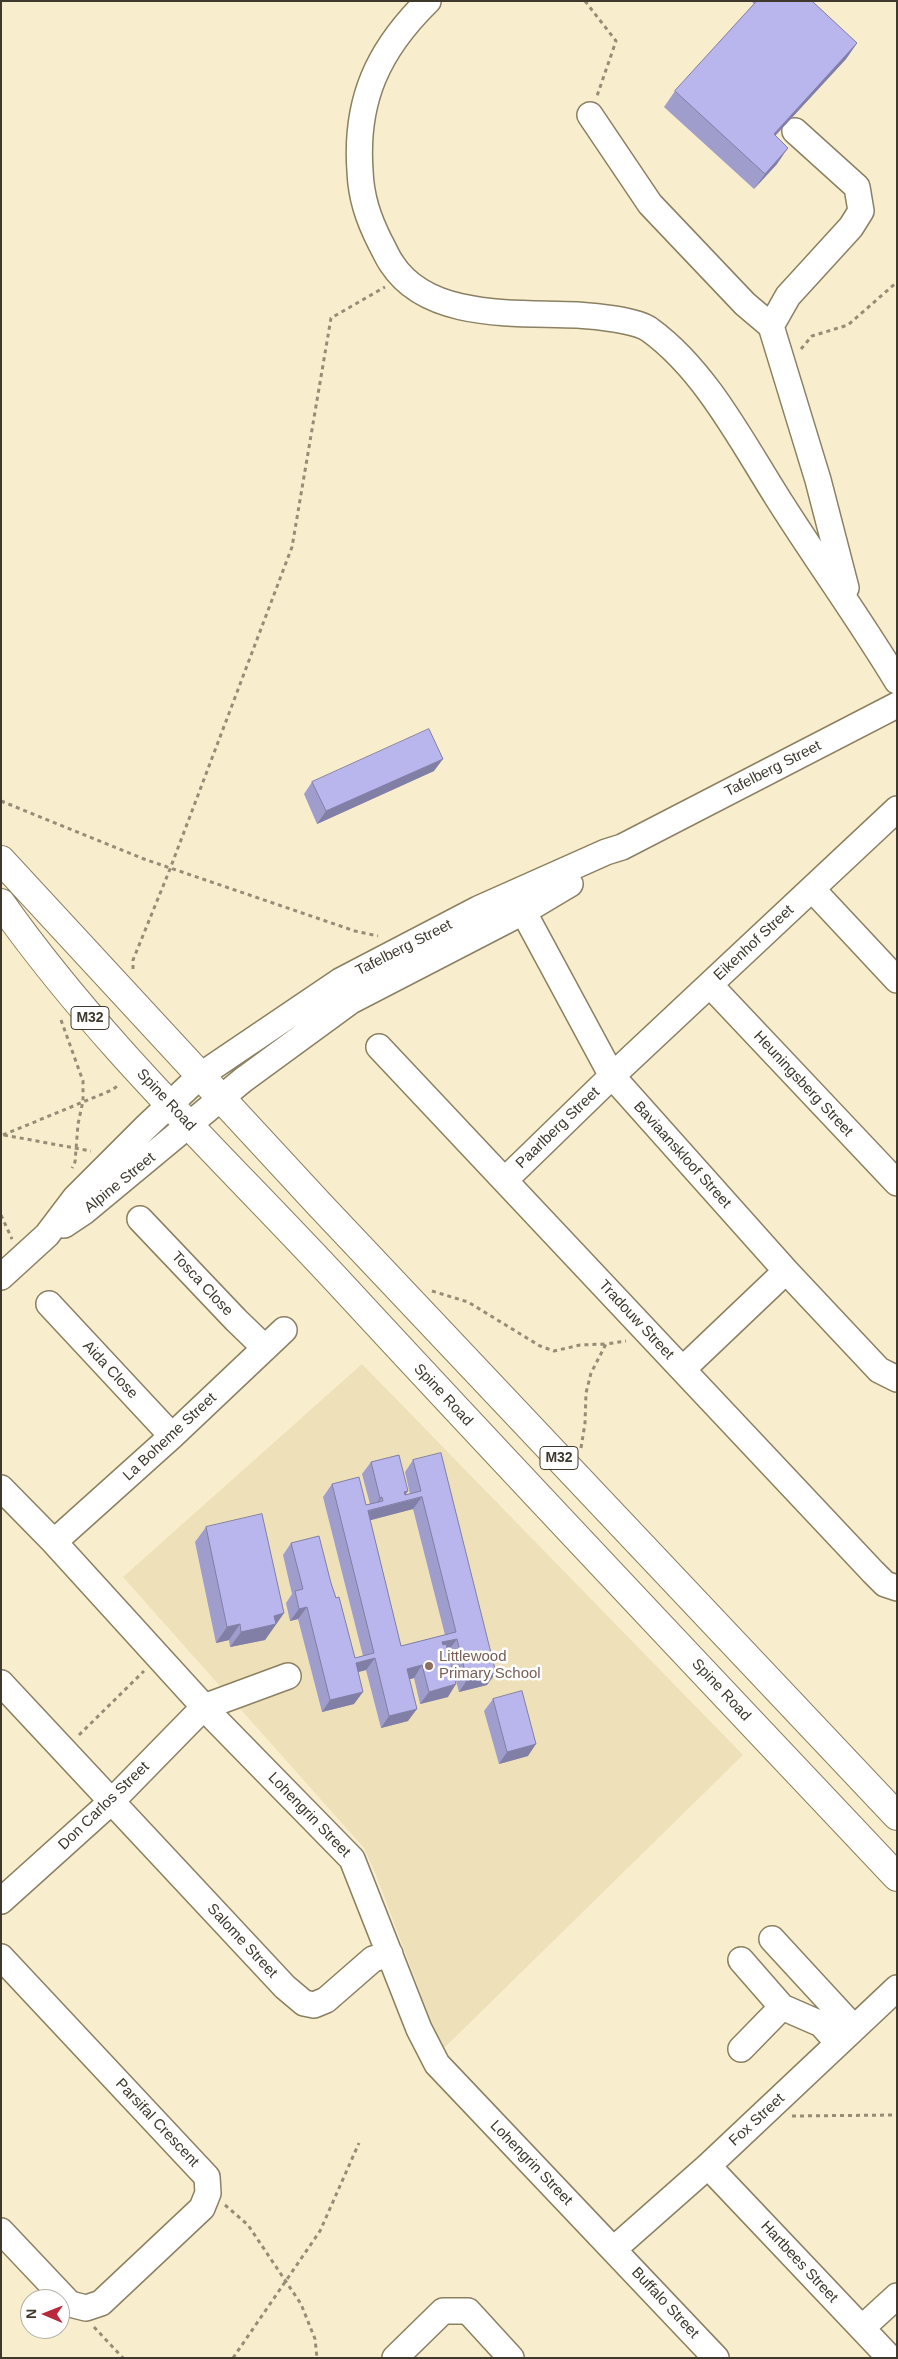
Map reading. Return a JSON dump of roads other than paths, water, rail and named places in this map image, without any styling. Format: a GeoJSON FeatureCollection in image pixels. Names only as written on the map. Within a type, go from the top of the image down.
{"type":"FeatureCollection","features":[{"type":"Feature","properties":{"kind":"main road","name":"M32"},"geometry":{"type":"LineString","coordinates":[[1,860],[201,1076],[897,1816]]}},
{"type":"Feature","properties":{"kind":"main road","name":"Spine Road"},"geometry":{"type":"LineString","coordinates":[[1,903],[82,1008],[168,1104],[346,1290],[583,1546],[897,1877]]}},
{"type":"Feature","properties":{"kind":"street"},"geometry":{"type":"LineString","coordinates":[[428,1],[407,22],[380,62],[364,102],[360,122],[358,149],[364,205],[392,265],[419,290],[458,307],[479,311],[604,317],[648,328],[686,364],[731,423],[897,681]]}},
{"type":"Feature","properties":{"kind":"street"},"geometry":{"type":"LineString","coordinates":[[590,115],[650,204],[745,304],[771,326],[818,480],[851,608]]}},
{"type":"Feature","properties":{"kind":"street"},"geometry":{"type":"LineString","coordinates":[[771,326],[788,296],[851,226],[861,211],[857,187],[795,131]]}},
{"type":"Feature","properties":{"kind":"street","name":"Tafelberg Street"},"geometry":{"type":"LineString","coordinates":[[190,1126],[222,1098],[351,1001],[519,903],[610,861],[622,848],[897,705]]}},
{"type":"Feature","properties":{"kind":"street","name":"Eikenhof Street"},"geometry":{"type":"LineString","coordinates":[[612,1076],[897,808]]}},
{"type":"Feature","properties":{"kind":"street"},"geometry":{"type":"LineString","coordinates":[[812,889],[897,980]]}},
{"type":"Feature","properties":{"kind":"street","name":"Tafelberg Street"},"geometry":{"type":"LineString","coordinates":[[168,1104],[201,1076],[340,981],[478,909],[519,903]]}},
{"type":"Feature","properties":{"kind":"street","name":"Baviaanskloof Street"},"geometry":{"type":"LineString","coordinates":[[519,903],[612,1076],[786,1271],[879,1370],[897,1379]]}},
{"type":"Feature","properties":{"kind":"street","name":"Heuningsberg Street"},"geometry":{"type":"LineString","coordinates":[[710,985],[897,1183]]}},
{"type":"Feature","properties":{"kind":"street","name":"Tradouw Street"},"geometry":{"type":"LineString","coordinates":[[379,1047],[873,1572],[885,1584],[897,1588]]}},
{"type":"Feature","properties":{"kind":"street","name":"Paarlberg Street"},"geometry":{"type":"LineString","coordinates":[[505,1180],[612,1076]]}},
{"type":"Feature","properties":{"kind":"street","name":"Alpine Street"},"geometry":{"type":"LineString","coordinates":[[1,1277],[47,1235],[75,1198],[168,1104]]}},
{"type":"Feature","properties":{"kind":"street","name":"Alpine Street"},"geometry":{"type":"LineString","coordinates":[[47,1235],[86,1211],[190,1126]]}},
{"type":"Feature","properties":{"kind":"street","name":"Tosca Close"},"geometry":{"type":"LineString","coordinates":[[140,1219],[265,1348]]}},
{"type":"Feature","properties":{"kind":"street"},"geometry":{"type":"LineString","coordinates":[[683,1369],[786,1271]]}},
{"type":"Feature","properties":{"kind":"street","name":"Aida Close"},"geometry":{"type":"LineString","coordinates":[[49,1304],[172,1436]]}},
{"type":"Feature","properties":{"kind":"street","name":"La Boheme Street"},"geometry":{"type":"LineString","coordinates":[[54,1542],[172,1436],[284,1330]]}},
{"type":"Feature","properties":{"kind":"street","name":"Lohengrin Street"},"geometry":{"type":"LineString","coordinates":[[1,1488],[54,1542],[204,1707],[352,1859],[427,2048],[437,2064],[614,2248]]}},
{"type":"Feature","properties":{"kind":"street"},"geometry":{"type":"LineString","coordinates":[[204,1707],[288,1676]]}},
{"type":"Feature","properties":{"kind":"street","name":"Salome Street"},"geometry":{"type":"LineString","coordinates":[[1,1683],[285,1987],[304,2002],[314,2005],[326,2000],[373,1959],[390,1954]]}},
{"type":"Feature","properties":{"kind":"street","name":"Don Carlos Street"},"geometry":{"type":"LineString","coordinates":[[1,1901],[112,1801],[204,1707]]}},
{"type":"Feature","properties":{"kind":"street"},"geometry":{"type":"LineString","coordinates":[[772,1939],[846,2036]]}},
{"type":"Feature","properties":{"kind":"street","name":"Parsifal Crescent"},"geometry":{"type":"LineString","coordinates":[[1,1957],[207,2177],[208,2193],[202,2208],[101,2302],[86,2308],[70,2304],[1,2231]]}},
{"type":"Feature","properties":{"kind":"street"},"geometry":{"type":"LineString","coordinates":[[741,1960],[782,2007],[846,2036]]}},
{"type":"Feature","properties":{"kind":"street","name":"Fox Street"},"geometry":{"type":"LineString","coordinates":[[614,2248],[708,2166],[897,1988]]}},
{"type":"Feature","properties":{"kind":"street"},"geometry":{"type":"LineString","coordinates":[[741,2049],[782,2007]]}},
{"type":"Feature","properties":{"kind":"street","name":"Hartbees Street"},"geometry":{"type":"LineString","coordinates":[[708,2166],[890,2358]]}},
{"type":"Feature","properties":{"kind":"street","name":"Buffalo Street"},"geometry":{"type":"LineString","coordinates":[[614,2248],[716,2358]]}},
{"type":"Feature","properties":{"kind":"street"},"geometry":{"type":"LineString","coordinates":[[862,2328],[897,2296]]}},
{"type":"Feature","properties":{"kind":"street"},"geometry":{"type":"LineString","coordinates":[[395,2358],[443,2311],[468,2311],[511,2358]]}},
{"type":"Feature","properties":{"kind":"place","name":"Littlewood Primary School"},"geometry":{"type":"Point","coordinates":[429,1666]}}]}
